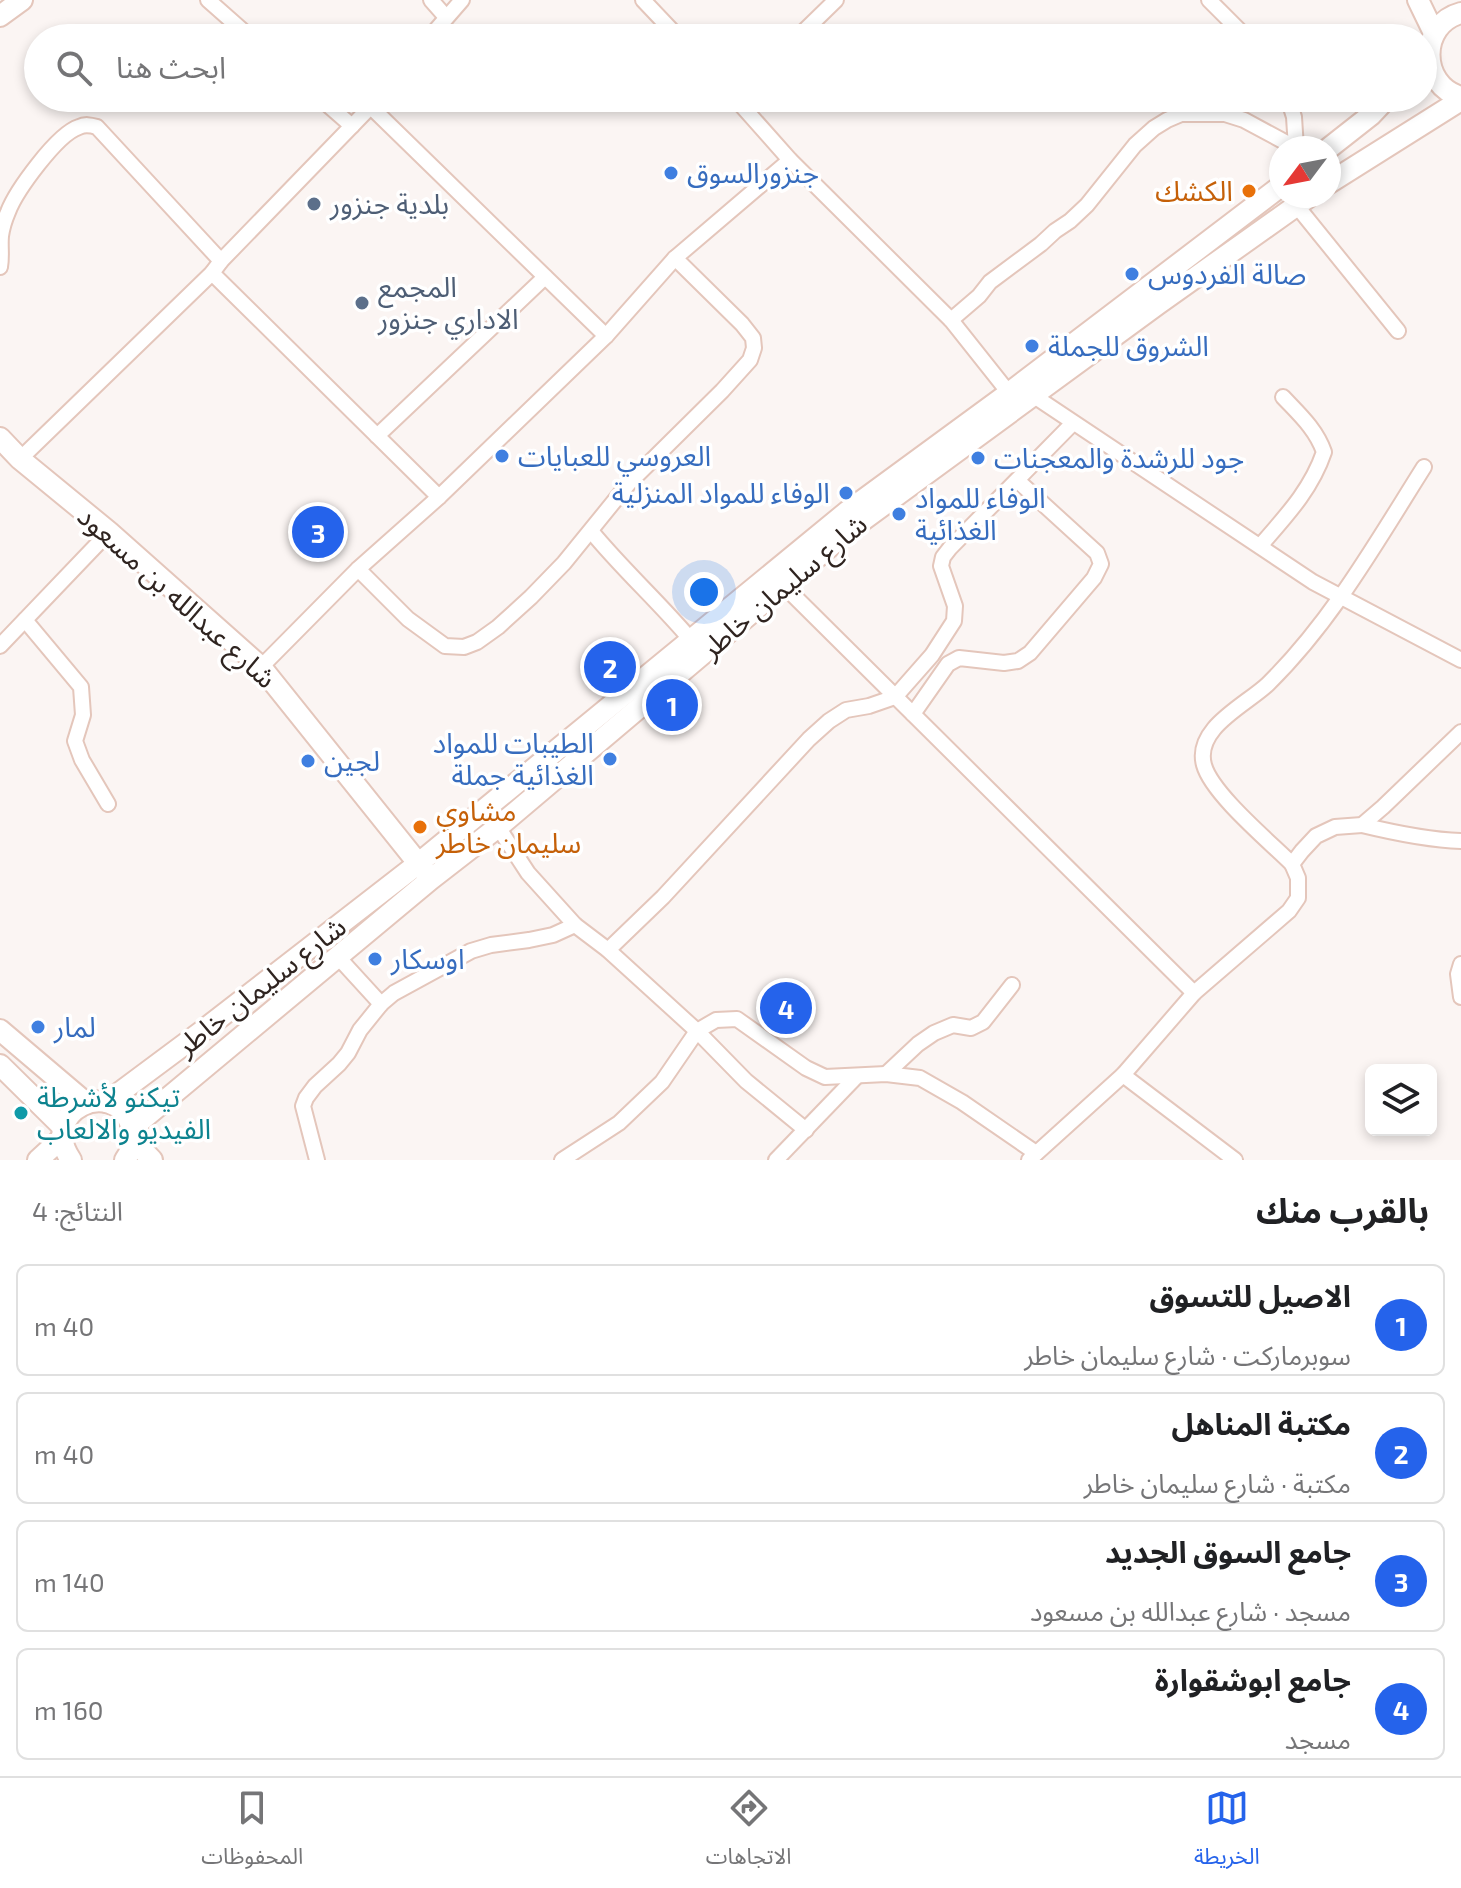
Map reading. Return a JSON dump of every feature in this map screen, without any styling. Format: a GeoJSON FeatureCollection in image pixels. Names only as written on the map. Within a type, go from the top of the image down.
{"type":"FeatureCollection","features":[{"type":"Feature","properties":{"kind":"main road"},"geometry":{"type":"LineString","coordinates":[[0,16],[22,0]]}},
{"type":"Feature","properties":{"kind":"main road"},"geometry":{"type":"LineString","coordinates":[[1418,0],[1430,24]]}},
{"type":"Feature","properties":{"kind":"main road"},"geometry":{"type":"LineString","coordinates":[[1437,29],[1443,22],[1461,13]]}},
{"type":"Feature","properties":{"kind":"main road"},"geometry":{"type":"LineString","coordinates":[[1341,175],[1461,98],[1437,80]]}},
{"type":"Feature","properties":{"kind":"main road"},"geometry":{"type":"LineString","coordinates":[[1341,139],[1374,112]]}},
{"type":"Feature","properties":{"kind":"main road","name":"شارع سليمان خاطر"},"geometry":{"type":"LineString","coordinates":[[133,1134],[338,957],[425,871],[691,640],[848,511],[1269,195]]}},
{"type":"Feature","properties":{"kind":"main road","name":"شارع سليمان خاطر"},"geometry":{"type":"LineString","coordinates":[[107,1102],[425,871],[498,827],[848,531],[1293,208]]}},
{"type":"Feature","properties":{"kind":"main road","name":"شارع عبدالله بن مسعود"},"geometry":{"type":"LineString","coordinates":[[0,438],[20,459],[109,532],[261,667],[425,871]]}},
{"type":"Feature","properties":{"kind":"main road"},"geometry":{"type":"LineString","coordinates":[[0,1030],[86,1103]]}},
{"type":"Feature","properties":{"kind":"main road"},"geometry":{"type":"LineString","coordinates":[[0,1065],[63,1132]]}},
{"type":"Feature","properties":{"kind":"main road"},"geometry":{"type":"LineString","coordinates":[[71,1160],[65,1151],[63,1132],[68,1116],[86,1103],[96,1101],[107,1102],[127,1116],[133,1134],[152,1160]]}},
{"type":"Feature","properties":{"kind":"main road"},"geometry":{"type":"LineString","coordinates":[[38,1160],[63,1132]]}},
{"type":"Feature","properties":{"kind":"main road"},"geometry":{"type":"LineString","coordinates":[[125,1160],[130,1153],[133,1134]]}},
{"type":"Feature","properties":{"kind":"street"},"geometry":{"type":"LineString","coordinates":[[208,0],[235,24]]}},
{"type":"Feature","properties":{"kind":"street"},"geometry":{"type":"LineString","coordinates":[[431,0],[446,17]]}},
{"type":"Feature","properties":{"kind":"street"},"geometry":{"type":"LineString","coordinates":[[440,24],[462,0]]}},
{"type":"Feature","properties":{"kind":"street"},"geometry":{"type":"LineString","coordinates":[[643,0],[666,24]]}},
{"type":"Feature","properties":{"kind":"street"},"geometry":{"type":"LineString","coordinates":[[811,24],[836,0]]}},
{"type":"Feature","properties":{"kind":"street"},"geometry":{"type":"LineString","coordinates":[[1209,0],[1233,24]]}},
{"type":"Feature","properties":{"kind":"street"},"geometry":{"type":"LineString","coordinates":[[336,112],[352,126]]}},
{"type":"Feature","properties":{"kind":"street"},"geometry":{"type":"LineString","coordinates":[[20,459],[217,267],[366,112]]}},
{"type":"Feature","properties":{"kind":"street"},"geometry":{"type":"LineString","coordinates":[[384,112],[606,336]]}},
{"type":"Feature","properties":{"kind":"street"},"geometry":{"type":"LineString","coordinates":[[750,112],[790,160],[951,320],[1009,393]]}},
{"type":"Feature","properties":{"kind":"street"},"geometry":{"type":"LineString","coordinates":[[1292,112],[1295,136]]}},
{"type":"Feature","properties":{"kind":"street"},"geometry":{"type":"LineString","coordinates":[[951,320],[990,282],[1070,221],[1087,205],[1135,145],[1167,120],[1181,114],[1225,114],[1274,136]]}},
{"type":"Feature","properties":{"kind":"street"},"geometry":{"type":"LineString","coordinates":[[0,267],[1,234],[16,195],[54,145],[68,132],[79,126],[97,127],[217,267],[439,497]]}},
{"type":"Feature","properties":{"kind":"street"},"geometry":{"type":"LineString","coordinates":[[261,667],[358,569],[439,497],[606,336],[675,258],[790,160]]}},
{"type":"Feature","properties":{"kind":"street"},"geometry":{"type":"LineString","coordinates":[[1308,208],[1398,331]]}},
{"type":"Feature","properties":{"kind":"street"},"geometry":{"type":"LineString","coordinates":[[358,569],[408,619],[445,646],[464,647],[477,642],[531,597],[564,563],[629,483],[742,372],[750,360],[753,338],[675,258]]}},
{"type":"Feature","properties":{"kind":"street"},"geometry":{"type":"LineString","coordinates":[[377,436],[545,277]]}},
{"type":"Feature","properties":{"kind":"street"},"geometry":{"type":"LineString","coordinates":[[1034,396],[1313,582],[1461,660]]}},
{"type":"Feature","properties":{"kind":"street"},"geometry":{"type":"LineString","coordinates":[[1260,546],[1312,482],[1324,452],[1320,439],[1283,397]]}},
{"type":"Feature","properties":{"kind":"street"},"geometry":{"type":"LineString","coordinates":[[608,950],[663,897],[819,730],[846,710],[895,697],[932,655],[954,621],[955,606],[941,566],[943,557],[1073,423]]}},
{"type":"Feature","properties":{"kind":"street"},"geometry":{"type":"LineString","coordinates":[[562,1160],[619,1123],[662,1082],[697,1031],[716,1020],[737,1019],[806,1068],[825,1077],[886,1074],[920,1078],[962,1102],[1032,1157],[1123,1075],[1194,993],[1289,911],[1298,898],[1298,878],[1292,864],[1214,784],[1204,765],[1203,747],[1227,715],[1265,687],[1306,644],[1342,597],[1424,467]]}},
{"type":"Feature","properties":{"kind":"street"},"geometry":{"type":"LineString","coordinates":[[913,714],[948,664],[959,658],[1004,663],[1018,661],[1030,653],[1094,578],[1101,564],[1097,553],[1018,481]]}},
{"type":"Feature","properties":{"kind":"street"},"geometry":{"type":"LineString","coordinates":[[591,531],[618,564],[663,607],[691,640]]}},
{"type":"Feature","properties":{"kind":"street"},"geometry":{"type":"LineString","coordinates":[[0,646],[109,532]]}},
{"type":"Feature","properties":{"kind":"street"},"geometry":{"type":"LineString","coordinates":[[783,585],[1194,993]]}},
{"type":"Feature","properties":{"kind":"street"},"geometry":{"type":"LineString","coordinates":[[25,620],[81,687],[83,715],[75,741],[82,760],[108,804]]}},
{"type":"Feature","properties":{"kind":"street"},"geometry":{"type":"LineString","coordinates":[[1362,825],[1461,732]]}},
{"type":"Feature","properties":{"kind":"street"},"geometry":{"type":"LineString","coordinates":[[1292,864],[1316,836],[1335,827],[1362,825],[1389,832],[1461,841]]}},
{"type":"Feature","properties":{"kind":"street"},"geometry":{"type":"LineString","coordinates":[[498,827],[528,873],[575,925],[608,950],[697,1031],[746,1081],[806,1130]]}},
{"type":"Feature","properties":{"kind":"street"},"geometry":{"type":"LineString","coordinates":[[317,1160],[303,1106],[306,1098],[348,1053],[360,1030],[381,1004],[401,988],[471,951],[541,938],[575,925]]}},
{"type":"Feature","properties":{"kind":"street"},"geometry":{"type":"LineString","coordinates":[[338,957],[381,1004]]}},
{"type":"Feature","properties":{"kind":"street"},"geometry":{"type":"LineString","coordinates":[[1461,964],[1458,974],[1461,997]]}},
{"type":"Feature","properties":{"kind":"street"},"geometry":{"type":"LineString","coordinates":[[886,1074],[934,1033],[953,1025],[971,1028],[983,1022],[1012,985]]}},
{"type":"Feature","properties":{"kind":"street"},"geometry":{"type":"LineString","coordinates":[[1123,1075],[1235,1160]]}},
{"type":"Feature","properties":{"kind":"street"},"geometry":{"type":"LineString","coordinates":[[776,1160],[857,1076]]}},
{"type":"Feature","properties":{"kind":"place","name":"جنزورالسوق"},"geometry":{"type":"Point","coordinates":[671,173]}},
{"type":"Feature","properties":{"kind":"place","name":"الكشك"},"geometry":{"type":"Point","coordinates":[1249,191]}},
{"type":"Feature","properties":{"kind":"place","name":"بلدية جنزور"},"geometry":{"type":"Point","coordinates":[314,204]}},
{"type":"Feature","properties":{"kind":"place","name":"صالة الفردوس"},"geometry":{"type":"Point","coordinates":[1132,274]}},
{"type":"Feature","properties":{"kind":"place","name":"المجمع الاداري جنزور"},"geometry":{"type":"Point","coordinates":[362,303]}},
{"type":"Feature","properties":{"kind":"place","name":"الشروق للجملة"},"geometry":{"type":"Point","coordinates":[1032,346]}},
{"type":"Feature","properties":{"kind":"place","name":"العروسي للعبايات"},"geometry":{"type":"Point","coordinates":[502,456]}},
{"type":"Feature","properties":{"kind":"place","name":"جود للرشدة والمعجنات"},"geometry":{"type":"Point","coordinates":[978,458]}},
{"type":"Feature","properties":{"kind":"place","name":"الوفاء للمواد المنزلية"},"geometry":{"type":"Point","coordinates":[846,493]}},
{"type":"Feature","properties":{"kind":"place","name":"الوفاء للمواد الغذائية"},"geometry":{"type":"Point","coordinates":[899,514]}},
{"type":"Feature","properties":{"kind":"place","name":"جامع السوق الجديد"},"geometry":{"type":"Point","coordinates":[318,532]}},
{"type":"Feature","properties":{"kind":"place","name":"مكتبة المناهل"},"geometry":{"type":"Point","coordinates":[610,667]}},
{"type":"Feature","properties":{"kind":"place","name":"الاصيل للتسوق"},"geometry":{"type":"Point","coordinates":[672,705]}},
{"type":"Feature","properties":{"kind":"place","name":"الطيبات للمواد الغذائية جملة"},"geometry":{"type":"Point","coordinates":[610,759]}},
{"type":"Feature","properties":{"kind":"place","name":"لجين"},"geometry":{"type":"Point","coordinates":[308,761]}},
{"type":"Feature","properties":{"kind":"place","name":"مشاوي سليمان خاطر"},"geometry":{"type":"Point","coordinates":[420,827]}},
{"type":"Feature","properties":{"kind":"place","name":"اوسكار"},"geometry":{"type":"Point","coordinates":[375,959]}},
{"type":"Feature","properties":{"kind":"place","name":"جامع ابوشقوارة"},"geometry":{"type":"Point","coordinates":[786,1008]}},
{"type":"Feature","properties":{"kind":"place","name":"لمار"},"geometry":{"type":"Point","coordinates":[38,1027]}},
{"type":"Feature","properties":{"kind":"place","name":"تيكنو لأشرطة الفيديو والالعاب"},"geometry":{"type":"Point","coordinates":[21,1113]}}]}
